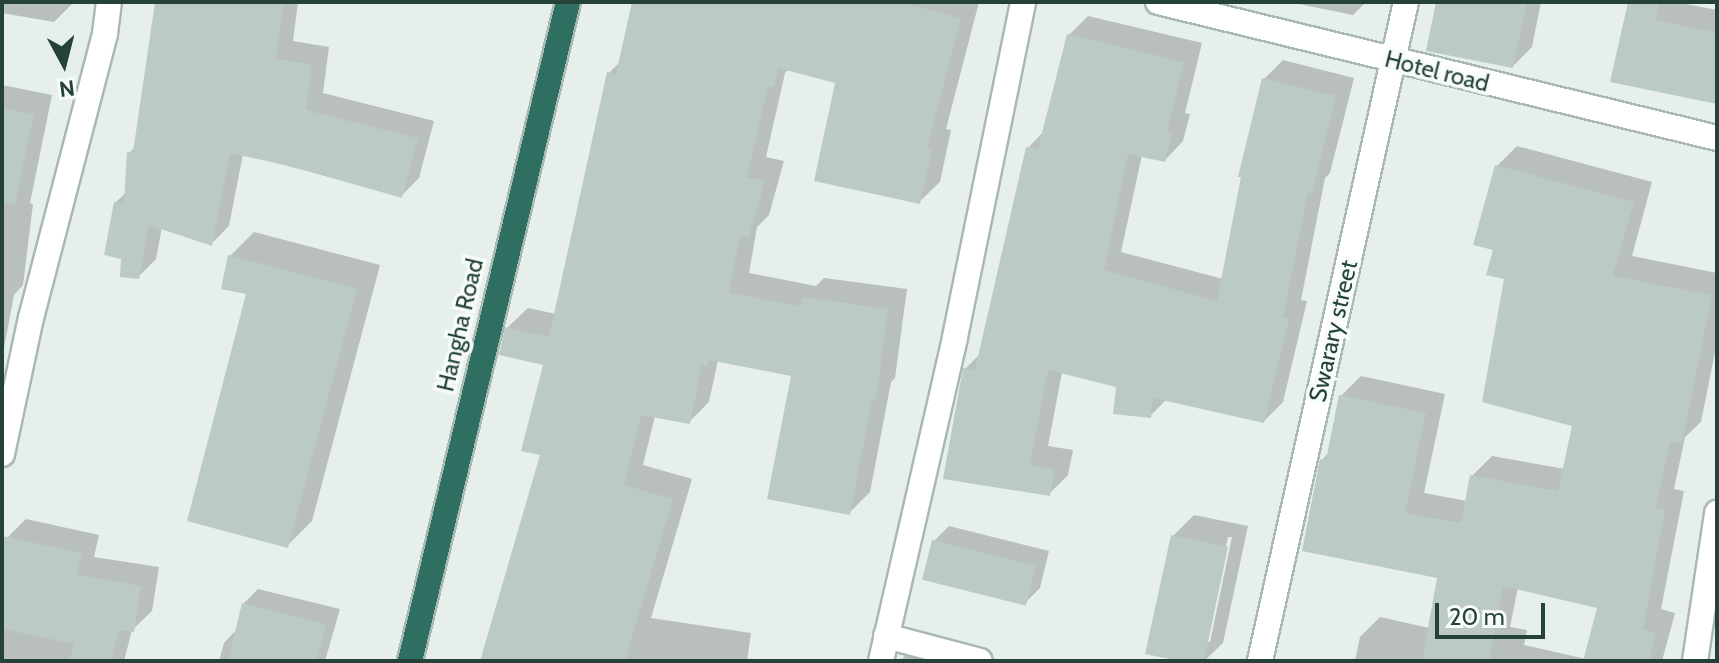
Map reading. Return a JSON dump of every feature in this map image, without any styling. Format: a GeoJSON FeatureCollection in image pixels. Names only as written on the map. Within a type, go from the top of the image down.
{"type":"FeatureCollection","features":[{"type":"Feature","properties":{"kind":"highway","name":"Hangha Road"},"geometry":{"type":"LineString","coordinates":[[410,661],[568,2]]}},
{"type":"Feature","properties":{"kind":"street"},"geometry":{"type":"LineString","coordinates":[[2,454],[31,318],[105,34],[109,2]]}},
{"type":"Feature","properties":{"kind":"street"},"geometry":{"type":"LineString","coordinates":[[881,661],[955,337],[1023,2]]}},
{"type":"Feature","properties":{"kind":"street","name":"Hotel road"},"geometry":{"type":"LineString","coordinates":[[1158,2],[1717,138]]}},
{"type":"Feature","properties":{"kind":"street","name":"Swarary street"},"geometry":{"type":"LineString","coordinates":[[1260,661],[1406,2]]}},
{"type":"Feature","properties":{"kind":"street"},"geometry":{"type":"LineString","coordinates":[[1695,661],[1717,513]]}},
{"type":"Feature","properties":{"kind":"street"},"geometry":{"type":"LineString","coordinates":[[886,636],[980,661]]}},
{"type":"Feature","properties":{"kind":"building"},"geometry":{"type":"Polygon","coordinates":[[[155,2],[284,2],[276,59],[312,64],[306,110],[418,138],[402,198],[290,166],[230,153],[212,246],[149,225],[139,279],[120,277],[121,259],[104,255],[114,202],[124,203],[127,152],[133,152],[155,2]]]}},
{"type":"Feature","properties":{"kind":"building"},"geometry":{"type":"Polygon","coordinates":[[[632,2],[899,2],[961,18],[927,148],[932,150],[920,204],[814,181],[835,83],[778,68],[774,87],[768,86],[747,177],[765,181],[749,237],[740,235],[729,293],[801,306],[802,297],[888,309],[876,400],[872,400],[850,515],[767,499],[791,376],[709,360],[708,366],[702,365],[690,424],[641,415],[624,485],[673,499],[625,661],[480,661],[540,455],[521,451],[543,365],[499,355],[505,327],[549,337],[607,72],[616,74],[632,2]]]}},
{"type":"Feature","properties":{"kind":"building"},"geometry":{"type":"Polygon","coordinates":[[[1436,2],[1527,2],[1513,68],[1426,51],[1436,2]]]}},
{"type":"Feature","properties":{"kind":"building"},"geometry":{"type":"Polygon","coordinates":[[[1628,2],[1658,2],[1656,20],[1717,33],[1717,104],[1610,82],[1628,2]]]}},
{"type":"Feature","properties":{"kind":"building"},"geometry":{"type":"Polygon","coordinates":[[[1067,34],[1184,62],[1167,131],[1172,133],[1165,162],[1128,154],[1104,270],[1217,301],[1241,177],[1238,177],[1262,78],[1336,96],[1312,194],[1308,193],[1283,318],[1289,319],[1264,423],[1153,398],[1151,418],[1113,414],[1116,387],[1048,370],[1030,465],[1055,469],[1050,496],[943,479],[963,368],[975,370],[1026,147],[1038,149],[1067,34]]]}},
{"type":"Feature","properties":{"kind":"building"},"geometry":{"type":"Polygon","coordinates":[[[2,108],[34,114],[15,204],[2,203],[2,108]]]}},
{"type":"Feature","properties":{"kind":"building"},"geometry":{"type":"Polygon","coordinates":[[[1495,165],[1634,202],[1613,276],[1712,295],[1682,444],[1670,442],[1656,508],[1665,510],[1643,629],[1656,633],[1649,661],[1583,661],[1597,608],[1503,586],[1489,661],[1422,661],[1437,578],[1302,551],[1320,459],[1326,460],[1339,395],[1426,413],[1405,513],[1461,523],[1470,475],[1558,491],[1572,426],[1482,402],[1504,279],[1486,275],[1493,250],[1473,245],[1495,165]]]}},
{"type":"Feature","properties":{"kind":"building"},"geometry":{"type":"Polygon","coordinates":[[[228,255],[357,289],[288,548],[187,521],[246,294],[221,289],[228,255]]]}},
{"type":"Feature","properties":{"kind":"building"},"geometry":{"type":"Polygon","coordinates":[[[1171,535],[1228,547],[1204,661],[1180,661],[1145,654],[1171,535]]]}},
{"type":"Feature","properties":{"kind":"building"},"geometry":{"type":"Polygon","coordinates":[[[2,536],[82,553],[77,575],[141,586],[134,632],[119,630],[111,661],[69,661],[74,644],[2,629],[2,536]]]}},
{"type":"Feature","properties":{"kind":"building"},"geometry":{"type":"Polygon","coordinates":[[[932,540],[1036,566],[1026,606],[922,580],[932,540]]]}},
{"type":"Feature","properties":{"kind":"building"},"geometry":{"type":"Polygon","coordinates":[[[242,603],[326,624],[317,661],[228,661],[242,603]]]}}]}
